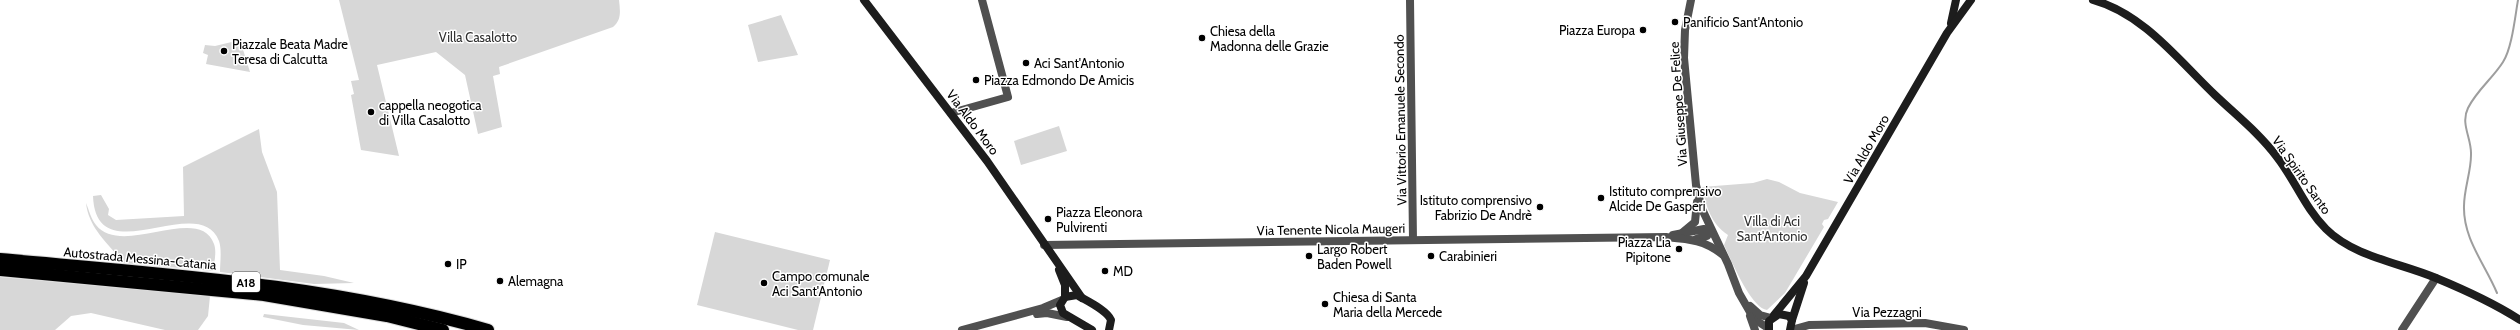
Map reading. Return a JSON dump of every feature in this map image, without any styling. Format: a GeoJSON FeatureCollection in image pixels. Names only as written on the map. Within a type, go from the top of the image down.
{"type":"FeatureCollection","features":[{"type":"Feature","properties":{"kind":"highway","name":"Autostrada Messina-Catania"},"geometry":{"type":"LineString","coordinates":[[0,259],[266,284],[389,305],[488,330]]}},
{"type":"Feature","properties":{"kind":"highway","name":"Autostrada Messina-Catania"},"geometry":{"type":"LineString","coordinates":[[0,270],[264,295],[387,316],[444,330]]}},
{"type":"Feature","properties":{"kind":"main road","name":"Via Aldo Moro"},"geometry":{"type":"LineString","coordinates":[[864,0],[1016,200],[1056,263]]}},
{"type":"Feature","properties":{"kind":"main road"},"geometry":{"type":"LineString","coordinates":[[1947,33],[1954,16],[1956,0]]}},
{"type":"Feature","properties":{"kind":"main road"},"geometry":{"type":"LineString","coordinates":[[1947,33],[1971,0]]}},
{"type":"Feature","properties":{"kind":"main road","name":"Via Spirito Santo"},"geometry":{"type":"LineString","coordinates":[[2093,0],[2114,9],[2152,34],[2258,133],[2279,159],[2316,218],[2328,231],[2362,251],[2436,278],[2478,296],[2520,320]]}},
{"type":"Feature","properties":{"kind":"main road","name":"Via Aldo Moro"},"geometry":{"type":"LineString","coordinates":[[1806,276],[1947,33]]}},
{"type":"Feature","properties":{"kind":"main road"},"geometry":{"type":"LineString","coordinates":[[1056,263],[1082,298]]}},
{"type":"Feature","properties":{"kind":"main road"},"geometry":{"type":"LineString","coordinates":[[1056,263],[1065,284],[1060,309],[1067,316],[1092,330]]}},
{"type":"Feature","properties":{"kind":"main road"},"geometry":{"type":"LineString","coordinates":[[1791,330],[1796,320],[1796,308],[1806,276]]}},
{"type":"Feature","properties":{"kind":"main road"},"geometry":{"type":"LineString","coordinates":[[1768,329],[1773,317],[1806,276]]}},
{"type":"Feature","properties":{"kind":"main road"},"geometry":{"type":"LineString","coordinates":[[1063,298],[1073,294],[1108,314],[1110,329]]}},
{"type":"Feature","properties":{"kind":"main road"},"geometry":{"type":"LineString","coordinates":[[1773,317],[1784,314],[1796,320]]}},
{"type":"Feature","properties":{"kind":"street"},"geometry":{"type":"LineString","coordinates":[[951,113],[1008,97],[982,0]]}},
{"type":"Feature","properties":{"kind":"street","name":"Via Vittorio Emanuele Secondo"},"geometry":{"type":"LineString","coordinates":[[1410,0],[1413,240]]}},
{"type":"Feature","properties":{"kind":"street","name":"Via Giuseppe De Felice"},"geometry":{"type":"LineString","coordinates":[[1691,0],[1686,30],[1684,58],[1696,185],[1702,209],[1710,230],[1723,255],[1739,293]]}},
{"type":"Feature","properties":{"kind":"street"},"geometry":{"type":"LineString","coordinates":[[1682,233],[1695,222],[1697,210],[1696,185]]}},
{"type":"Feature","properties":{"kind":"street"},"geometry":{"type":"LineString","coordinates":[[1666,237],[1682,233],[1710,230]]}},
{"type":"Feature","properties":{"kind":"street"},"geometry":{"type":"LineString","coordinates":[[1696,239],[1707,236],[1710,230]]}},
{"type":"Feature","properties":{"kind":"street"},"geometry":{"type":"LineString","coordinates":[[1666,237],[1696,239],[1713,246],[1723,255]]}},
{"type":"Feature","properties":{"kind":"street","name":"Via Tenente Nicola Maugeri"},"geometry":{"type":"LineString","coordinates":[[1044,245],[1666,237]]}},
{"type":"Feature","properties":{"kind":"street"},"geometry":{"type":"LineString","coordinates":[[2402,330],[2436,278]]}},
{"type":"Feature","properties":{"kind":"street"},"geometry":{"type":"LineString","coordinates":[[1739,293],[1754,318],[1768,329]]}},
{"type":"Feature","properties":{"kind":"street"},"geometry":{"type":"LineString","coordinates":[[1739,293],[1760,316],[1773,317]]}},
{"type":"Feature","properties":{"kind":"street"},"geometry":{"type":"LineString","coordinates":[[962,330],[1019,316],[1054,305],[1063,298]]}},
{"type":"Feature","properties":{"kind":"street"},"geometry":{"type":"LineString","coordinates":[[1746,306],[1756,330]]}},
{"type":"Feature","properties":{"kind":"street"},"geometry":{"type":"LineString","coordinates":[[1019,316],[1047,313],[1067,316]]}},
{"type":"Feature","properties":{"kind":"street"},"geometry":{"type":"LineString","coordinates":[[1796,320],[1809,325]]}},
{"type":"Feature","properties":{"kind":"street","name":"Via Pezzagni"},"geometry":{"type":"LineString","coordinates":[[1809,325],[1925,323],[1964,330]]}},
{"type":"Feature","properties":{"kind":"street"},"geometry":{"type":"LineString","coordinates":[[1791,330],[1809,325]]}},
{"type":"Feature","properties":{"kind":"green space","name":"Villa Casalotto"},"geometry":{"type":"Polygon","coordinates":[[[339,0],[619,0],[620,11],[618,21],[613,27],[499,67],[500,74],[493,76],[502,127],[478,134],[465,75],[436,52],[377,65],[399,156],[361,150],[351,95],[354,94],[351,81],[359,80],[339,0]]]}},
{"type":"Feature","properties":{"kind":"green space"},"geometry":{"type":"Polygon","coordinates":[[[781,15],[798,55],[758,62],[748,25],[781,15]]]}},
{"type":"Feature","properties":{"kind":"green space","name":"Piazzale Beata Madre Teresa di Calcutta"},"geometry":{"type":"Polygon","coordinates":[[[240,40],[250,72],[206,64],[208,55],[203,53],[205,45],[215,46],[240,40]]]}},
{"type":"Feature","properties":{"kind":"green space"},"geometry":{"type":"Polygon","coordinates":[[[1059,126],[1067,151],[1021,165],[1014,141],[1059,126]]]}},
{"type":"Feature","properties":{"kind":"green space"},"geometry":{"type":"Polygon","coordinates":[[[259,129],[262,152],[277,192],[280,270],[324,276],[354,283],[314,284],[220,272],[221,252],[219,241],[208,228],[191,224],[171,225],[129,232],[111,229],[98,219],[93,196],[101,195],[109,209],[108,215],[116,220],[184,216],[183,167],[259,129]]]}},
{"type":"Feature","properties":{"kind":"green space","name":"Villa di Aci Sant'Antonio"},"geometry":{"type":"Polygon","coordinates":[[[1767,179],[1779,182],[1800,193],[1838,202],[1828,219],[1824,220],[1822,224],[1824,227],[1785,293],[1767,310],[1761,307],[1748,293],[1736,272],[1724,245],[1728,235],[1717,226],[1713,220],[1705,201],[1702,187],[1753,183],[1767,179]]]}},
{"type":"Feature","properties":{"kind":"green space"},"geometry":{"type":"Polygon","coordinates":[[[86,203],[94,223],[108,234],[123,236],[141,235],[193,228],[206,233],[215,247],[213,271],[124,263],[95,228],[91,221],[86,203]]]}},
{"type":"Feature","properties":{"kind":"green space","name":"Campo comunale Aci Sant'Antonio"},"geometry":{"type":"Polygon","coordinates":[[[715,232],[830,260],[813,330],[798,330],[697,305],[715,232]]]}},
{"type":"Feature","properties":{"kind":"green space"},"geometry":{"type":"Polygon","coordinates":[[[0,277],[210,296],[208,316],[198,330],[165,330],[91,313],[71,316],[55,330],[0,330],[0,277]]]}},
{"type":"Feature","properties":{"kind":"green space"},"geometry":{"type":"Polygon","coordinates":[[[264,314],[344,323],[359,330],[303,325],[263,317],[264,314]]]}},
{"type":"Feature","properties":{"kind":"waterway"},"geometry":{"type":"LineString","coordinates":[[2497,293],[2467,229],[2464,200],[2470,168],[2471,149],[2465,120],[2468,108],[2480,90],[2499,68],[2506,56],[2513,32],[2518,0]]}},
{"type":"Feature","properties":{"kind":"place","name":"Panificio Sant'Antonio"},"geometry":{"type":"Point","coordinates":[1675,22]}},
{"type":"Feature","properties":{"kind":"place","name":"Piazza Europa"},"geometry":{"type":"Point","coordinates":[1643,30]}},
{"type":"Feature","properties":{"kind":"place","name":"Chiesa della Madonna delle Grazie"},"geometry":{"type":"Point","coordinates":[1202,38]}},
{"type":"Feature","properties":{"kind":"place","name":"Piazzale Beata Madre Teresa di Calcutta"},"geometry":{"type":"Point","coordinates":[224,51]}},
{"type":"Feature","properties":{"kind":"place","name":"Aci Sant'Antonio"},"geometry":{"type":"Point","coordinates":[1026,63]}},
{"type":"Feature","properties":{"kind":"place","name":"Piazza Edmondo De Amicis"},"geometry":{"type":"Point","coordinates":[976,80]}},
{"type":"Feature","properties":{"kind":"place","name":"cappella neogotica di Villa Casalotto"},"geometry":{"type":"Point","coordinates":[371,112]}},
{"type":"Feature","properties":{"kind":"place","name":"Istituto comprensivo Alcide De Gasperi"},"geometry":{"type":"Point","coordinates":[1601,198]}},
{"type":"Feature","properties":{"kind":"place","name":"Istituto comprensivo Fabrizio De Andrè"},"geometry":{"type":"Point","coordinates":[1540,207]}},
{"type":"Feature","properties":{"kind":"place","name":"Piazza Eleonora Pulvirenti"},"geometry":{"type":"Point","coordinates":[1048,219]}},
{"type":"Feature","properties":{"kind":"place","name":"Piazza Lia Pipitone"},"geometry":{"type":"Point","coordinates":[1679,249]}},
{"type":"Feature","properties":{"kind":"place","name":"Largo Robert Baden Powell"},"geometry":{"type":"Point","coordinates":[1309,256]}},
{"type":"Feature","properties":{"kind":"place","name":"Carabinieri"},"geometry":{"type":"Point","coordinates":[1431,256]}},
{"type":"Feature","properties":{"kind":"place","name":"IP"},"geometry":{"type":"Point","coordinates":[448,264]}},
{"type":"Feature","properties":{"kind":"place","name":"MD"},"geometry":{"type":"Point","coordinates":[1105,271]}},
{"type":"Feature","properties":{"kind":"place","name":"Alemagna"},"geometry":{"type":"Point","coordinates":[500,281]}},
{"type":"Feature","properties":{"kind":"place","name":"Campo comunale Aci Sant'Antonio"},"geometry":{"type":"Point","coordinates":[764,283]}},
{"type":"Feature","properties":{"kind":"place","name":"Chiesa di Santa Maria della Mercede"},"geometry":{"type":"Point","coordinates":[1325,304]}}]}
